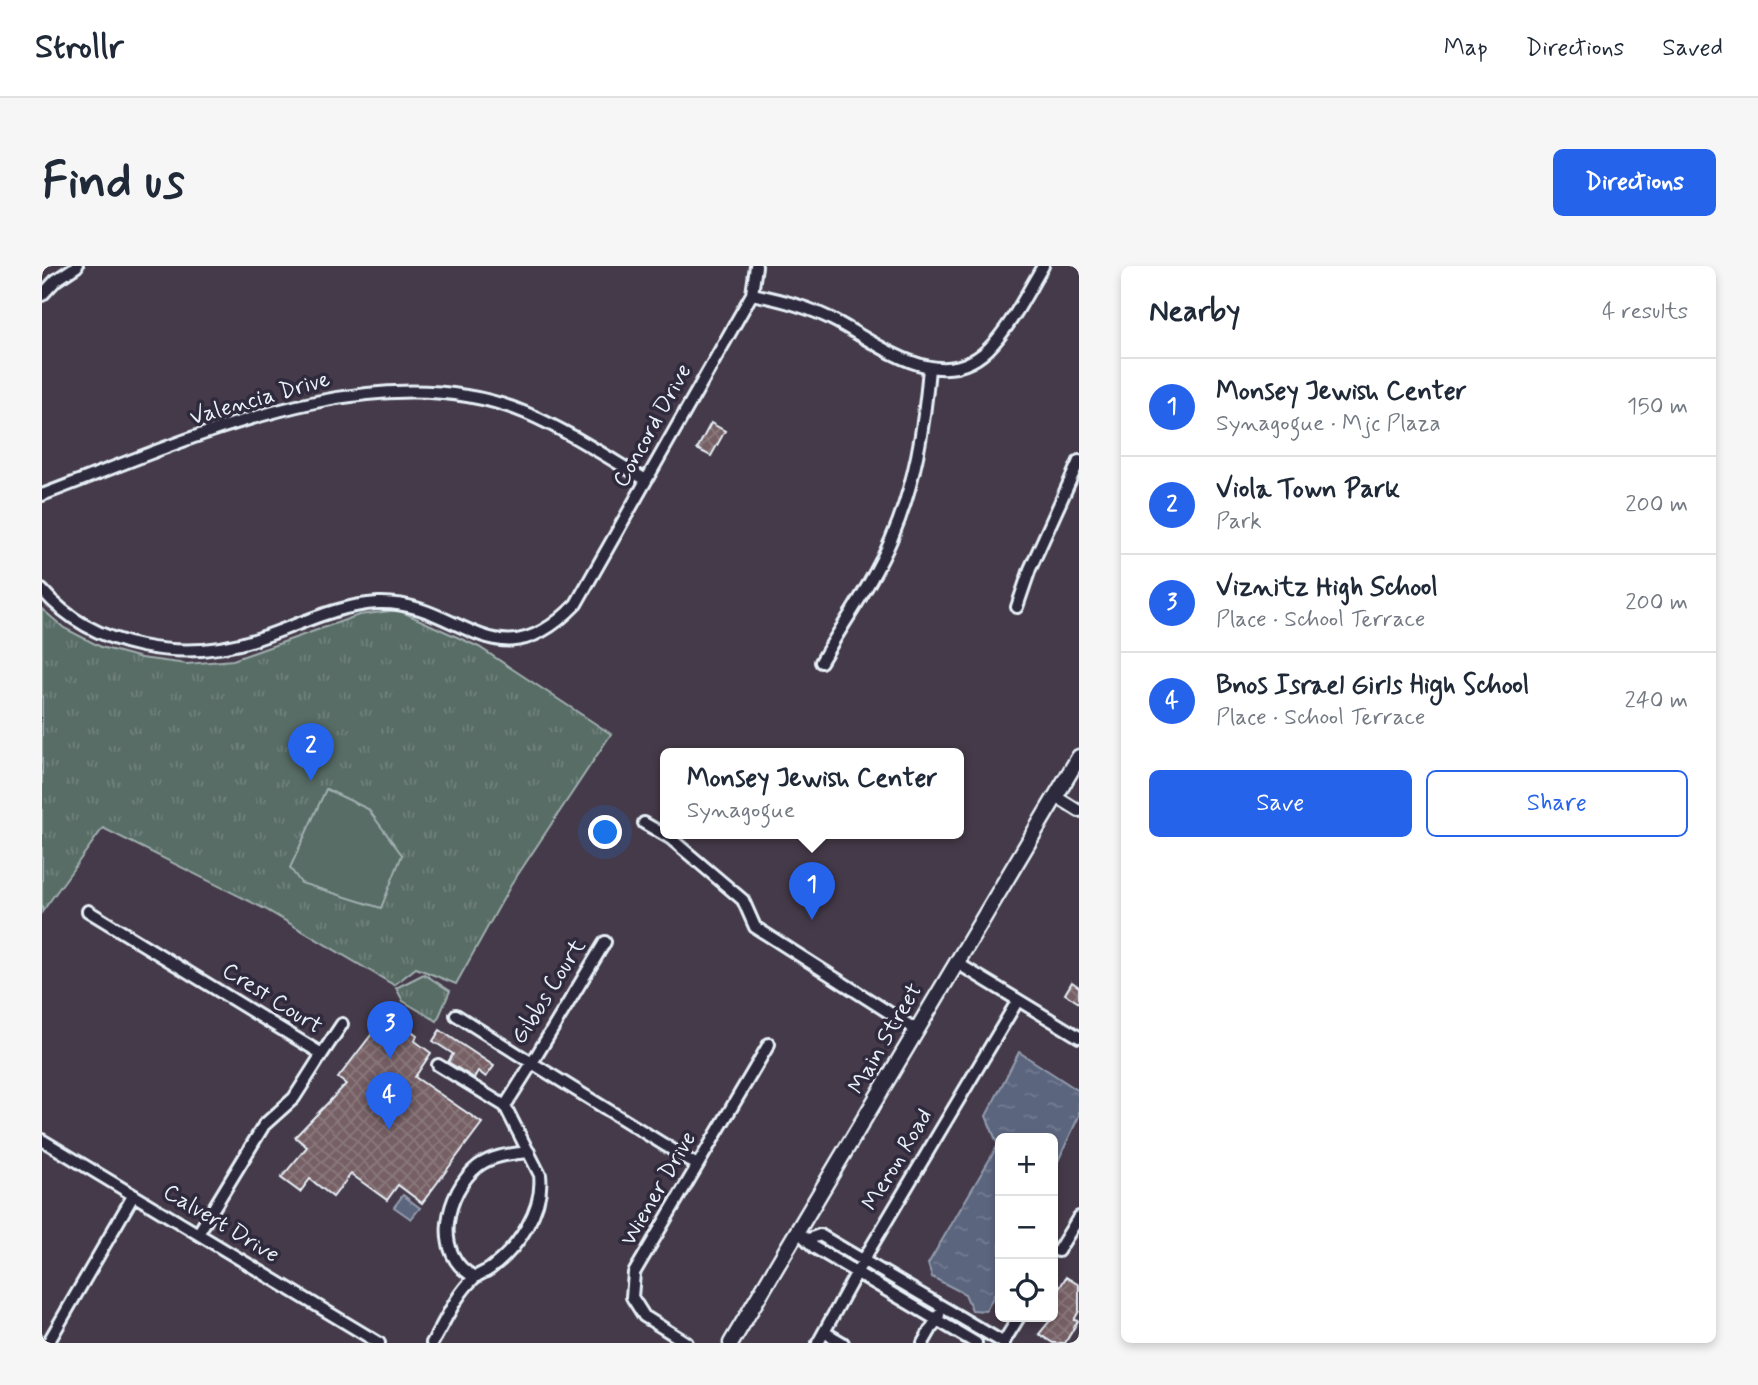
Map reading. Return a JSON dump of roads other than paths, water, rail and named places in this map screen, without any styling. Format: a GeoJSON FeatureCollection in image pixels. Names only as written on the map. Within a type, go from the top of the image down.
{"type":"FeatureCollection","features":[{"type":"Feature","properties":{"kind":"main road","name":"Main Street"},"geometry":{"type":"LineString","coordinates":[[732,1343],[803,1236],[957,963],[1079,757]]}},
{"type":"Feature","properties":{"kind":"street"},"geometry":{"type":"LineString","coordinates":[[42,295],[56,280],[77,266]]}},
{"type":"Feature","properties":{"kind":"street","name":"Concord Drive"},"geometry":{"type":"LineString","coordinates":[[42,590],[53,603],[87,627],[123,641],[163,651],[206,651],[255,640],[355,604],[389,603],[421,607],[477,635],[509,641],[538,634],[561,620],[576,604],[752,294],[756,266]]}},
{"type":"Feature","properties":{"kind":"street"},"geometry":{"type":"LineString","coordinates":[[752,294],[795,303],[837,321],[902,359],[929,368],[960,366],[979,356],[994,343],[1043,266]]}},
{"type":"Feature","properties":{"kind":"street"},"geometry":{"type":"LineString","coordinates":[[821,662],[890,543],[913,480],[923,435],[929,368]]}},
{"type":"Feature","properties":{"kind":"street","name":"Valencia Drive"},"geometry":{"type":"LineString","coordinates":[[42,495],[186,442],[317,399],[391,391],[465,395],[525,412],[583,442],[646,480]]}},
{"type":"Feature","properties":{"kind":"street"},"geometry":{"type":"LineString","coordinates":[[1017,607],[1030,569],[1079,461]]}},
{"type":"Feature","properties":{"kind":"street"},"geometry":{"type":"LineString","coordinates":[[1055,796],[1079,811]]}},
{"type":"Feature","properties":{"kind":"street"},"geometry":{"type":"LineString","coordinates":[[644,823],[660,832]]}},
{"type":"Feature","properties":{"kind":"street"},"geometry":{"type":"LineString","coordinates":[[671,839],[743,900],[755,927],[918,1031]]}},
{"type":"Feature","properties":{"kind":"street","name":"Crest Court"},"geometry":{"type":"LineString","coordinates":[[88,911],[322,1054],[294,1097],[264,1125],[198,1234]]}},
{"type":"Feature","properties":{"kind":"street","name":"Gibbs Court"},"geometry":{"type":"LineString","coordinates":[[456,1015],[532,1063],[605,942]]}},
{"type":"Feature","properties":{"kind":"street"},"geometry":{"type":"LineString","coordinates":[[957,963],[1079,1037]]}},
{"type":"Feature","properties":{"kind":"street","name":"Meron Road"},"geometry":{"type":"LineString","coordinates":[[818,1343],[864,1259],[1018,1000]]}},
{"type":"Feature","properties":{"kind":"street"},"geometry":{"type":"LineString","coordinates":[[322,1054],[342,1024]]}},
{"type":"Feature","properties":{"kind":"street","name":"Wiener Drive"},"geometry":{"type":"LineString","coordinates":[[687,1343],[644,1316],[632,1297],[634,1273],[769,1044]]}},
{"type":"Feature","properties":{"kind":"street"},"geometry":{"type":"LineString","coordinates":[[505,1105],[532,1063],[697,1165]]}},
{"type":"Feature","properties":{"kind":"street"},"geometry":{"type":"LineString","coordinates":[[432,1343],[460,1294],[475,1276],[505,1256],[524,1231],[538,1203],[540,1175],[505,1105],[438,1065]]}},
{"type":"Feature","properties":{"kind":"street","name":"Calvert Drive"},"geometry":{"type":"LineString","coordinates":[[42,1140],[379,1343]]}},
{"type":"Feature","properties":{"kind":"street"},"geometry":{"type":"LineString","coordinates":[[475,1276],[463,1271],[456,1263],[449,1246],[447,1231],[453,1199],[469,1174],[480,1164],[502,1155],[529,1152]]}},
{"type":"Feature","properties":{"kind":"street"},"geometry":{"type":"LineString","coordinates":[[42,1339],[48,1343],[133,1196]]}},
{"type":"Feature","properties":{"kind":"street"},"geometry":{"type":"LineString","coordinates":[[1058,1251],[1079,1217]]}},
{"type":"Feature","properties":{"kind":"street"},"geometry":{"type":"LineString","coordinates":[[803,1236],[820,1235],[1004,1343],[1016,1322]]}},
{"type":"Feature","properties":{"kind":"street"},"geometry":{"type":"LineString","coordinates":[[803,1236],[815,1248],[976,1343]]}},
{"type":"Feature","properties":{"kind":"street"},"geometry":{"type":"LineString","coordinates":[[923,1343],[944,1307]]}},
{"type":"Feature","properties":{"kind":"street"},"geometry":{"type":"LineString","coordinates":[[824,1332],[843,1343]]}},
{"type":"Feature","properties":{"kind":"water"},"geometry":{"type":"Polygon","coordinates":[[[1019,1052],[1079,1091],[1079,1116],[1058,1161],[1058,1133],[995,1133],[995,1138],[986,1116],[1019,1052]]]}},
{"type":"Feature","properties":{"kind":"water"},"geometry":{"type":"Polygon","coordinates":[[[995,1150],[995,1294],[986,1311],[972,1310],[965,1294],[932,1277],[928,1264],[995,1150]]]}},
{"type":"Feature","properties":{"kind":"water"},"geometry":{"type":"Polygon","coordinates":[[[403,1195],[420,1208],[411,1219],[394,1207],[403,1195]]]}},
{"type":"Feature","properties":{"kind":"place","name":"Viola Town Park"},"geometry":{"type":"Point","coordinates":[311,781]}},
{"type":"Feature","properties":{"kind":"place","name":"Monsey Jewish Center"},"geometry":{"type":"Point","coordinates":[812,920]}},
{"type":"Feature","properties":{"kind":"place","name":"Viznitz High School"},"geometry":{"type":"Point","coordinates":[390,1059]}},
{"type":"Feature","properties":{"kind":"place","name":"Bnos Israel Girls High School"},"geometry":{"type":"Point","coordinates":[389,1130]}}]}
